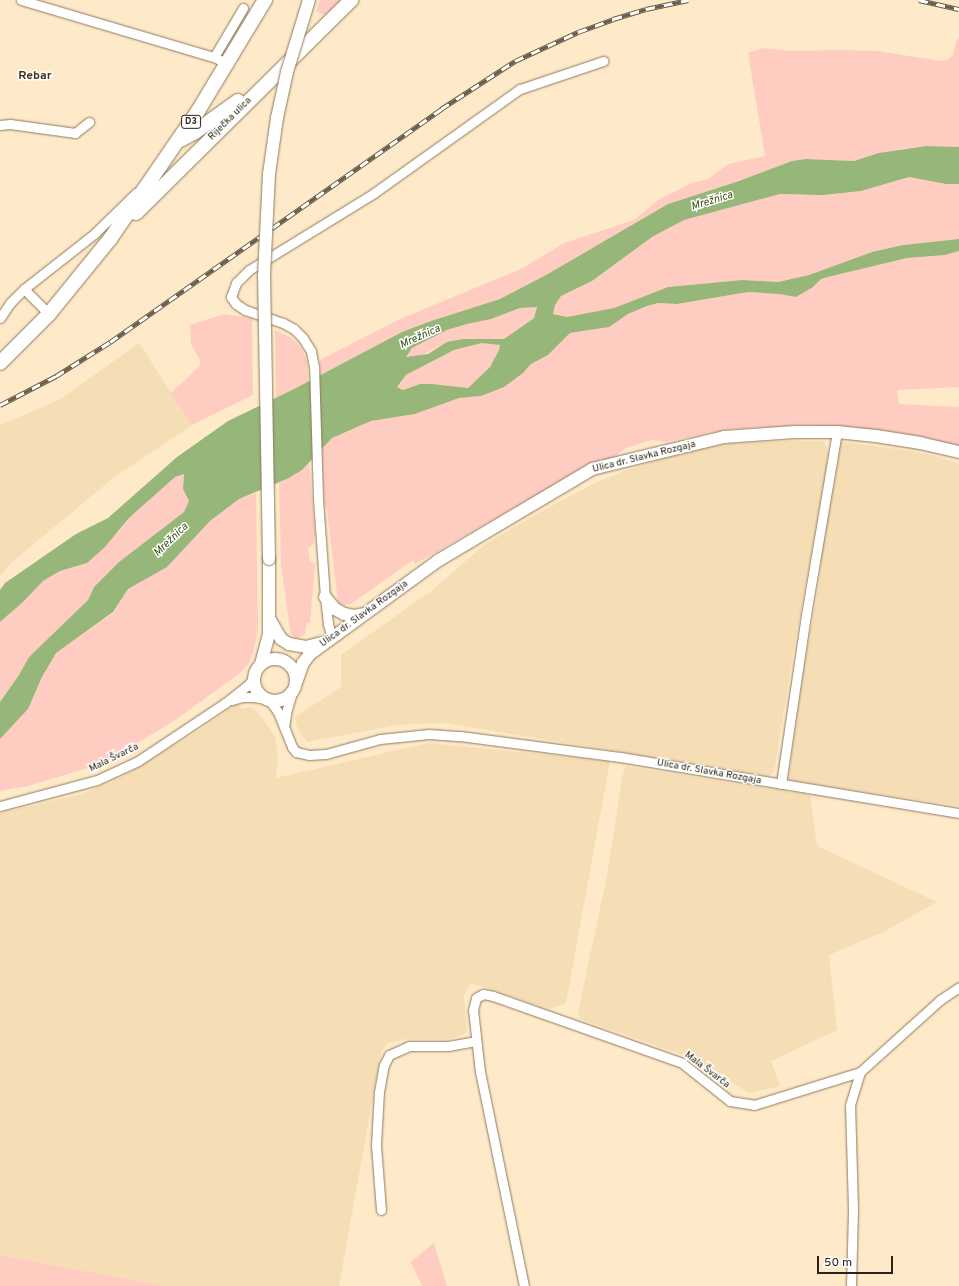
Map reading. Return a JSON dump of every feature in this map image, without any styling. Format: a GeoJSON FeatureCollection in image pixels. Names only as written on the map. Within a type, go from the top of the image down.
{"type":"FeatureCollection","features":[{"type":"Feature","properties":{"kind":"main road","name":"Riječka ulica"},"geometry":{"type":"LineString","coordinates":[[0,363],[49,314],[110,239],[178,141],[220,60],[265,0]]}},
{"type":"Feature","properties":{"kind":"main road","name":"Riječka ulica"},"geometry":{"type":"LineString","coordinates":[[110,239],[272,76],[351,0]]}},
{"type":"Feature","properties":{"kind":"main road"},"geometry":{"type":"LineString","coordinates":[[178,141],[195,132],[272,76]]}},
{"type":"Feature","properties":{"kind":"street"},"geometry":{"type":"LineString","coordinates":[[21,0],[220,60],[243,8]]}},
{"type":"Feature","properties":{"kind":"street"},"geometry":{"type":"LineString","coordinates":[[225,703],[254,677],[262,664],[269,635],[264,276],[269,174],[277,118],[287,72],[309,0]]}},
{"type":"Feature","properties":{"kind":"street"},"geometry":{"type":"LineString","coordinates":[[269,618],[281,639],[289,644],[306,647],[330,639],[325,597],[318,499],[314,367],[311,351],[303,338],[294,329],[283,323],[245,310],[236,304],[232,297],[236,283],[249,270],[374,194],[520,89],[603,61]]}},
{"type":"Feature","properties":{"kind":"street"},"geometry":{"type":"LineString","coordinates":[[0,125],[10,124],[75,133],[89,122]]}},
{"type":"Feature","properties":{"kind":"street","name":"Riječka ulica"},"geometry":{"type":"LineString","coordinates":[[0,318],[10,303],[24,289],[94,234],[158,168]]}},
{"type":"Feature","properties":{"kind":"street"},"geometry":{"type":"LineString","coordinates":[[24,289],[49,314]]}},
{"type":"Feature","properties":{"kind":"street","name":"Ulica dr. Slavka Rozgaja"},"geometry":{"type":"LineString","coordinates":[[297,680],[303,663],[310,654],[439,560],[592,469],[724,437],[795,432],[837,432],[920,443],[959,452]]}},
{"type":"Feature","properties":{"kind":"street"},"geometry":{"type":"LineString","coordinates":[[781,784],[806,615],[837,432]]}},
{"type":"Feature","properties":{"kind":"street"},"geometry":{"type":"LineString","coordinates":[[325,597],[335,609],[344,614],[354,616],[365,613]]}},
{"type":"Feature","properties":{"kind":"street"},"geometry":{"type":"LineString","coordinates":[[269,635],[275,653],[281,660],[293,667],[297,680],[287,709],[284,729]]}},
{"type":"Feature","properties":{"kind":"street","name":"Ulica dr. Slavka Rozgaja"},"geometry":{"type":"LineString","coordinates":[[281,660],[292,659],[310,654]]}},
{"type":"Feature","properties":{"kind":"street"},"geometry":{"type":"LineString","coordinates":[[262,664],[267,660],[281,660]]}},
{"type":"Feature","properties":{"kind":"street"},"geometry":{"type":"LineString","coordinates":[[254,677],[258,692],[268,700]]}},
{"type":"Feature","properties":{"kind":"street"},"geometry":{"type":"LineString","coordinates":[[225,703],[242,697],[282,700],[292,694]]}},
{"type":"Feature","properties":{"kind":"street","name":"Ulica dr. Slavka Rozgaja"},"geometry":{"type":"LineString","coordinates":[[268,700],[278,712],[288,740],[296,752],[309,755],[326,754],[380,740],[429,734],[460,736],[620,757],[959,813]]}},
{"type":"Feature","properties":{"kind":"street","name":"Mala Švarča"},"geometry":{"type":"LineString","coordinates":[[0,806],[97,780],[138,760],[225,703]]}},
{"type":"Feature","properties":{"kind":"street","name":"Mala Švarča"},"geometry":{"type":"LineString","coordinates":[[476,1041],[473,1010],[476,998],[483,994],[570,1022],[682,1063],[730,1101],[754,1105],[860,1072],[940,1000],[959,987]]}},
{"type":"Feature","properties":{"kind":"street"},"geometry":{"type":"LineString","coordinates":[[381,1210],[376,1145],[379,1092],[384,1065],[389,1055],[409,1046],[448,1046],[476,1041],[480,1072],[524,1286]]}},
{"type":"Feature","properties":{"kind":"street"},"geometry":{"type":"LineString","coordinates":[[851,1286],[853,1210],[850,1105],[860,1072]]}},
{"type":"Feature","properties":{"kind":"shaded area"},"geometry":{"type":"Polygon","coordinates":[[[320,0],[341,0],[323,15],[316,11],[320,0]]]}},
{"type":"Feature","properties":{"kind":"shaded area"},"geometry":{"type":"Polygon","coordinates":[[[959,38],[959,147],[926,146],[901,149],[854,161],[806,159],[792,161],[739,181],[668,204],[546,275],[500,299],[402,332],[320,375],[320,360],[400,319],[523,268],[564,243],[634,220],[661,198],[692,183],[708,179],[728,164],[765,156],[748,53],[764,48],[792,51],[877,51],[941,61],[947,60],[953,55],[956,41],[959,38]]]}},
{"type":"Feature","properties":{"kind":"shaded area"},"geometry":{"type":"Polygon","coordinates":[[[909,177],[946,184],[959,184],[959,239],[903,245],[872,252],[809,275],[778,282],[742,280],[668,287],[614,308],[567,317],[553,314],[555,305],[561,296],[592,281],[652,237],[684,220],[780,194],[824,195],[861,191],[909,177]]]}},
{"type":"Feature","properties":{"kind":"shaded area"},"geometry":{"type":"Polygon","coordinates":[[[959,251],[959,387],[897,390],[899,404],[959,407],[959,446],[892,432],[806,425],[729,429],[666,442],[652,440],[626,448],[607,462],[565,479],[415,564],[413,560],[351,604],[342,605],[338,602],[327,510],[324,502],[322,449],[332,438],[371,421],[415,414],[459,398],[481,396],[523,373],[531,364],[548,355],[570,333],[592,330],[647,306],[658,303],[677,304],[748,292],[779,294],[796,297],[813,287],[821,279],[907,258],[945,255],[959,251]]]}},
{"type":"Feature","properties":{"kind":"shaded area"},"geometry":{"type":"Polygon","coordinates":[[[537,307],[534,318],[504,339],[463,339],[436,348],[421,356],[405,358],[412,348],[447,330],[491,319],[520,308],[537,307]]]}},
{"type":"Feature","properties":{"kind":"shaded area"},"geometry":{"type":"Polygon","coordinates":[[[224,314],[252,318],[253,395],[192,425],[171,393],[200,366],[200,360],[191,344],[190,325],[224,314]]]}},
{"type":"Feature","properties":{"kind":"shaded area"},"geometry":{"type":"Polygon","coordinates":[[[275,330],[292,338],[301,347],[307,361],[308,382],[276,398],[275,330]]]}},
{"type":"Feature","properties":{"kind":"shaded area"},"geometry":{"type":"Polygon","coordinates":[[[139,343],[192,425],[112,479],[12,562],[0,576],[0,425],[59,400],[139,343]]]}},
{"type":"Feature","properties":{"kind":"shaded area"},"geometry":{"type":"Polygon","coordinates":[[[482,343],[500,344],[499,350],[490,367],[468,388],[432,384],[420,384],[403,390],[397,387],[406,375],[454,350],[482,343]]]}},
{"type":"Feature","properties":{"kind":"shaded area"},"geometry":{"type":"Polygon","coordinates":[[[782,441],[824,441],[829,455],[795,642],[774,772],[768,776],[444,723],[397,725],[307,742],[298,730],[295,717],[341,687],[341,655],[431,591],[484,545],[540,512],[593,484],[624,471],[689,451],[727,444],[782,441]]]}},
{"type":"Feature","properties":{"kind":"shaded area"},"geometry":{"type":"Polygon","coordinates":[[[842,442],[932,455],[959,464],[959,806],[788,780],[804,668],[820,578],[821,554],[842,442]]]}},
{"type":"Feature","properties":{"kind":"shaded area"},"geometry":{"type":"Polygon","coordinates":[[[309,462],[315,533],[314,543],[308,549],[310,562],[315,564],[310,623],[307,623],[305,635],[296,639],[291,634],[290,630],[281,564],[279,483],[302,470],[309,462]]]}},
{"type":"Feature","properties":{"kind":"shaded area"},"geometry":{"type":"Polygon","coordinates":[[[184,473],[183,489],[189,501],[184,512],[119,562],[94,587],[88,600],[29,657],[19,675],[0,702],[0,622],[23,602],[43,581],[60,571],[87,563],[120,530],[129,518],[175,477],[184,473]]]}},
{"type":"Feature","properties":{"kind":"shaded area"},"geometry":{"type":"Polygon","coordinates":[[[256,493],[258,628],[254,650],[249,663],[240,673],[174,721],[104,763],[28,786],[0,791],[0,739],[28,709],[42,677],[56,653],[113,613],[128,589],[167,567],[210,521],[239,499],[256,493]]]}},
{"type":"Feature","properties":{"kind":"shaded area"},"geometry":{"type":"Polygon","coordinates":[[[237,703],[242,709],[251,707],[257,711],[275,736],[278,756],[276,778],[428,743],[610,761],[566,1003],[550,1009],[471,983],[464,995],[467,1032],[458,1037],[443,1040],[406,1039],[388,1043],[381,1052],[339,1286],[164,1286],[0,1255],[0,813],[82,794],[126,775],[199,730],[237,703]]]}},
{"type":"Feature","properties":{"kind":"shaded area"},"geometry":{"type":"Polygon","coordinates":[[[626,766],[810,795],[817,846],[937,902],[883,932],[829,955],[837,1030],[771,1061],[780,1086],[749,1093],[695,1059],[580,1019],[578,1012],[607,876],[622,778],[626,766]]]}},
{"type":"Feature","properties":{"kind":"shaded area"},"geometry":{"type":"Polygon","coordinates":[[[434,1243],[447,1286],[422,1286],[411,1262],[434,1243]]]}},
{"type":"Feature","properties":{"kind":"shaded area"},"geometry":{"type":"Polygon","coordinates":[[[0,1255],[164,1286],[0,1286],[0,1255]]]}},
{"type":"Feature","properties":{"kind":"water","name":"Mrežnica"},"geometry":{"type":"Polygon","coordinates":[[[926,146],[959,147],[959,184],[946,184],[909,177],[861,191],[824,195],[780,194],[684,220],[652,237],[592,281],[561,296],[555,305],[553,314],[567,317],[614,308],[668,287],[742,280],[778,282],[809,275],[872,252],[903,245],[959,239],[959,251],[945,255],[907,258],[821,279],[813,287],[796,297],[779,294],[748,292],[677,304],[658,303],[647,306],[628,314],[609,327],[570,333],[548,355],[531,364],[523,373],[504,387],[481,396],[459,398],[415,414],[371,421],[332,438],[302,470],[289,478],[239,499],[210,521],[167,567],[128,589],[113,612],[56,653],[42,677],[28,709],[0,739],[0,702],[19,675],[29,657],[88,600],[94,587],[119,562],[184,512],[189,501],[183,489],[184,474],[175,477],[129,518],[104,548],[87,563],[60,571],[43,581],[23,602],[0,622],[0,590],[5,583],[76,534],[108,518],[177,457],[228,421],[294,389],[402,332],[500,299],[546,275],[668,204],[739,181],[792,161],[806,159],[854,161],[879,153],[926,146]],[[537,307],[520,308],[491,319],[447,330],[412,348],[406,357],[428,354],[447,342],[463,339],[504,339],[534,318],[537,307]],[[482,343],[454,350],[406,375],[397,387],[403,390],[420,384],[432,384],[468,388],[490,367],[499,350],[500,345],[482,343]]]}},
{"type":"Feature","properties":{"kind":"railway"},"geometry":{"type":"LineString","coordinates":[[0,405],[56,376],[110,342],[441,109],[515,61],[578,32],[613,19],[646,9],[688,0]]}},
{"type":"Feature","properties":{"kind":"railway"},"geometry":{"type":"LineString","coordinates":[[919,0],[959,9]]}},
{"type":"Feature","properties":{"kind":"district","name":"Rebar"},"geometry":{"type":"Point","coordinates":[35,77]}}]}
